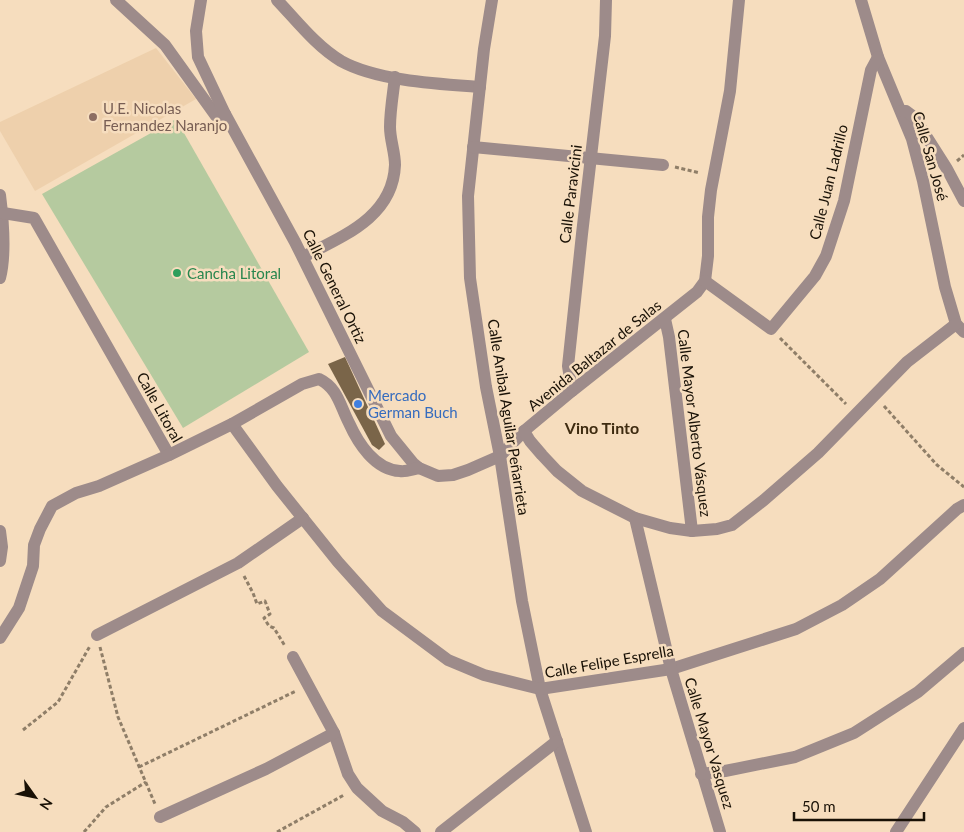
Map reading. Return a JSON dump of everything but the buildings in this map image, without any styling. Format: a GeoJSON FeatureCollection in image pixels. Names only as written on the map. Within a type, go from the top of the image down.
{"type":"FeatureCollection","features":[{"type":"Feature","properties":{"kind":"street"},"geometry":{"type":"LineString","coordinates":[[116,0],[165,45],[216,116],[225,114]]}},
{"type":"Feature","properties":{"kind":"street","name":"Calle General Ortiz"},"geometry":{"type":"LineString","coordinates":[[201,0],[196,31],[198,56],[225,114],[303,257],[391,436],[419,468],[438,476],[453,475],[500,456],[524,431]]}},
{"type":"Feature","properties":{"kind":"street"},"geometry":{"type":"LineString","coordinates":[[277,0],[315,40],[340,60],[366,72],[480,87]]}},
{"type":"Feature","properties":{"kind":"street","name":"Calle Anibal Aguilar Peñarrieta"},"geometry":{"type":"LineString","coordinates":[[491,0],[468,196],[470,278],[486,387],[500,456],[522,601],[540,689],[586,832]]}},
{"type":"Feature","properties":{"kind":"street","name":"Calle Paravicini"},"geometry":{"type":"LineString","coordinates":[[572,392],[568,366],[605,36],[606,0]]}},
{"type":"Feature","properties":{"kind":"street"},"geometry":{"type":"LineString","coordinates":[[739,0],[730,91],[713,176],[708,217],[708,256],[705,281],[771,329]]}},
{"type":"Feature","properties":{"kind":"street","name":"Calle San José"},"geometry":{"type":"LineString","coordinates":[[861,0],[878,57],[912,139],[923,181],[945,287],[960,328]]}},
{"type":"Feature","properties":{"kind":"street","name":"Calle Juan Ladrillo"},"geometry":{"type":"LineString","coordinates":[[771,329],[815,276],[826,256],[844,201],[871,70],[878,57]]}},
{"type":"Feature","properties":{"kind":"street"},"geometry":{"type":"LineString","coordinates":[[303,257],[345,235],[379,209],[394,176],[395,163],[390,127],[395,77]]}},
{"type":"Feature","properties":{"kind":"street"},"geometry":{"type":"LineString","coordinates":[[902,111],[906,111],[914,117],[947,169],[964,201]]}},
{"type":"Feature","properties":{"kind":"street"},"geometry":{"type":"LineString","coordinates":[[473,147],[662,165]]}},
{"type":"Feature","properties":{"kind":"street"},"geometry":{"type":"LineString","coordinates":[[0,195],[3,214],[3,265],[0,278]]}},
{"type":"Feature","properties":{"kind":"street","name":"Calle Litoral"},"geometry":{"type":"LineString","coordinates":[[0,638],[19,608],[33,566],[34,545],[52,506],[76,493],[99,486],[169,455],[34,218],[3,214]]}},
{"type":"Feature","properties":{"kind":"street","name":"Avenida Baltazar de Salas"},"geometry":{"type":"LineString","coordinates":[[705,281],[697,292],[524,431],[530,441],[547,460],[582,491],[634,518],[670,528],[692,531],[717,529],[732,525],[818,453],[907,362],[960,328]]}},
{"type":"Feature","properties":{"kind":"street","name":"Calle Mayor Alberto Vásquez"},"geometry":{"type":"LineString","coordinates":[[665,318],[669,337],[692,531]]}},
{"type":"Feature","properties":{"kind":"street"},"geometry":{"type":"LineString","coordinates":[[169,455],[232,424],[302,384],[320,379],[332,388],[340,400],[349,424],[366,452],[391,470],[402,472],[419,468]]}},
{"type":"Feature","properties":{"kind":"street","name":"Calle Felipe Esprella"},"geometry":{"type":"LineString","coordinates":[[232,424],[276,486],[338,562],[382,610],[448,660],[484,675],[540,689],[671,669],[796,629],[842,605],[880,579],[928,534],[964,505]]}},
{"type":"Feature","properties":{"kind":"street"},"geometry":{"type":"LineString","coordinates":[[97,634],[238,563],[303,518]]}},
{"type":"Feature","properties":{"kind":"street","name":"Calle Mayor Vasquez"},"geometry":{"type":"LineString","coordinates":[[634,518],[671,669],[720,832]]}},
{"type":"Feature","properties":{"kind":"street"},"geometry":{"type":"LineString","coordinates":[[0,532],[2,547],[0,561]]}},
{"type":"Feature","properties":{"kind":"street"},"geometry":{"type":"LineString","coordinates":[[701,774],[795,757],[854,733],[918,692],[964,653]]}},
{"type":"Feature","properties":{"kind":"street"},"geometry":{"type":"LineString","coordinates":[[293,657],[334,733],[348,774],[357,788],[382,811],[403,822],[415,832]]}},
{"type":"Feature","properties":{"kind":"street"},"geometry":{"type":"LineString","coordinates":[[896,832],[964,728]]}},
{"type":"Feature","properties":{"kind":"street"},"geometry":{"type":"LineString","coordinates":[[160,817],[266,769],[334,733]]}},
{"type":"Feature","properties":{"kind":"street"},"geometry":{"type":"LineString","coordinates":[[441,832],[557,740]]}},
{"type":"Feature","properties":{"kind":"path"},"geometry":{"type":"LineString","coordinates":[[662,165],[713,176]]}},
{"type":"Feature","properties":{"kind":"path"},"geometry":{"type":"LineString","coordinates":[[771,329],[856,414]]}},
{"type":"Feature","properties":{"kind":"path"},"geometry":{"type":"LineString","coordinates":[[875,396],[937,465],[964,487]]}},
{"type":"Feature","properties":{"kind":"path"},"geometry":{"type":"LineString","coordinates":[[238,563],[257,604],[265,601],[270,614],[264,618],[269,626],[274,628],[293,657]]}},
{"type":"Feature","properties":{"kind":"path"},"geometry":{"type":"LineString","coordinates":[[23,730],[58,702],[97,634]]}},
{"type":"Feature","properties":{"kind":"path"},"geometry":{"type":"LineString","coordinates":[[97,634],[118,718],[160,817]]}},
{"type":"Feature","properties":{"kind":"path"},"geometry":{"type":"LineString","coordinates":[[139,766],[289,695],[308,683]]}},
{"type":"Feature","properties":{"kind":"path"},"geometry":{"type":"LineString","coordinates":[[84,832],[106,807],[146,782]]}},
{"type":"Feature","properties":{"kind":"path"},"geometry":{"type":"LineString","coordinates":[[277,832],[357,788]]}},
{"type":"Feature","properties":{"kind":"shaded area"},"geometry":{"type":"Polygon","coordinates":[[[156,48],[196,99],[35,191],[0,131],[0,122],[156,48]]]}},
{"type":"Feature","properties":{"kind":"green space","name":"Cancha Litoral"},"geometry":{"type":"Polygon","coordinates":[[[176,119],[309,352],[183,428],[42,194],[176,119]]]}},
{"type":"Feature","properties":{"kind":"place","name":"U.E. Nicolas Fernandez Naranjo"},"geometry":{"type":"Point","coordinates":[93,117]}},
{"type":"Feature","properties":{"kind":"place","name":"Cancha Litoral"},"geometry":{"type":"Point","coordinates":[177,273]}},
{"type":"Feature","properties":{"kind":"place","name":"Mercado German Buch"},"geometry":{"type":"Point","coordinates":[358,404]}},
{"type":"Feature","properties":{"kind":"district","name":"Vino Tinto"},"geometry":{"type":"Point","coordinates":[602,427]}}]}
